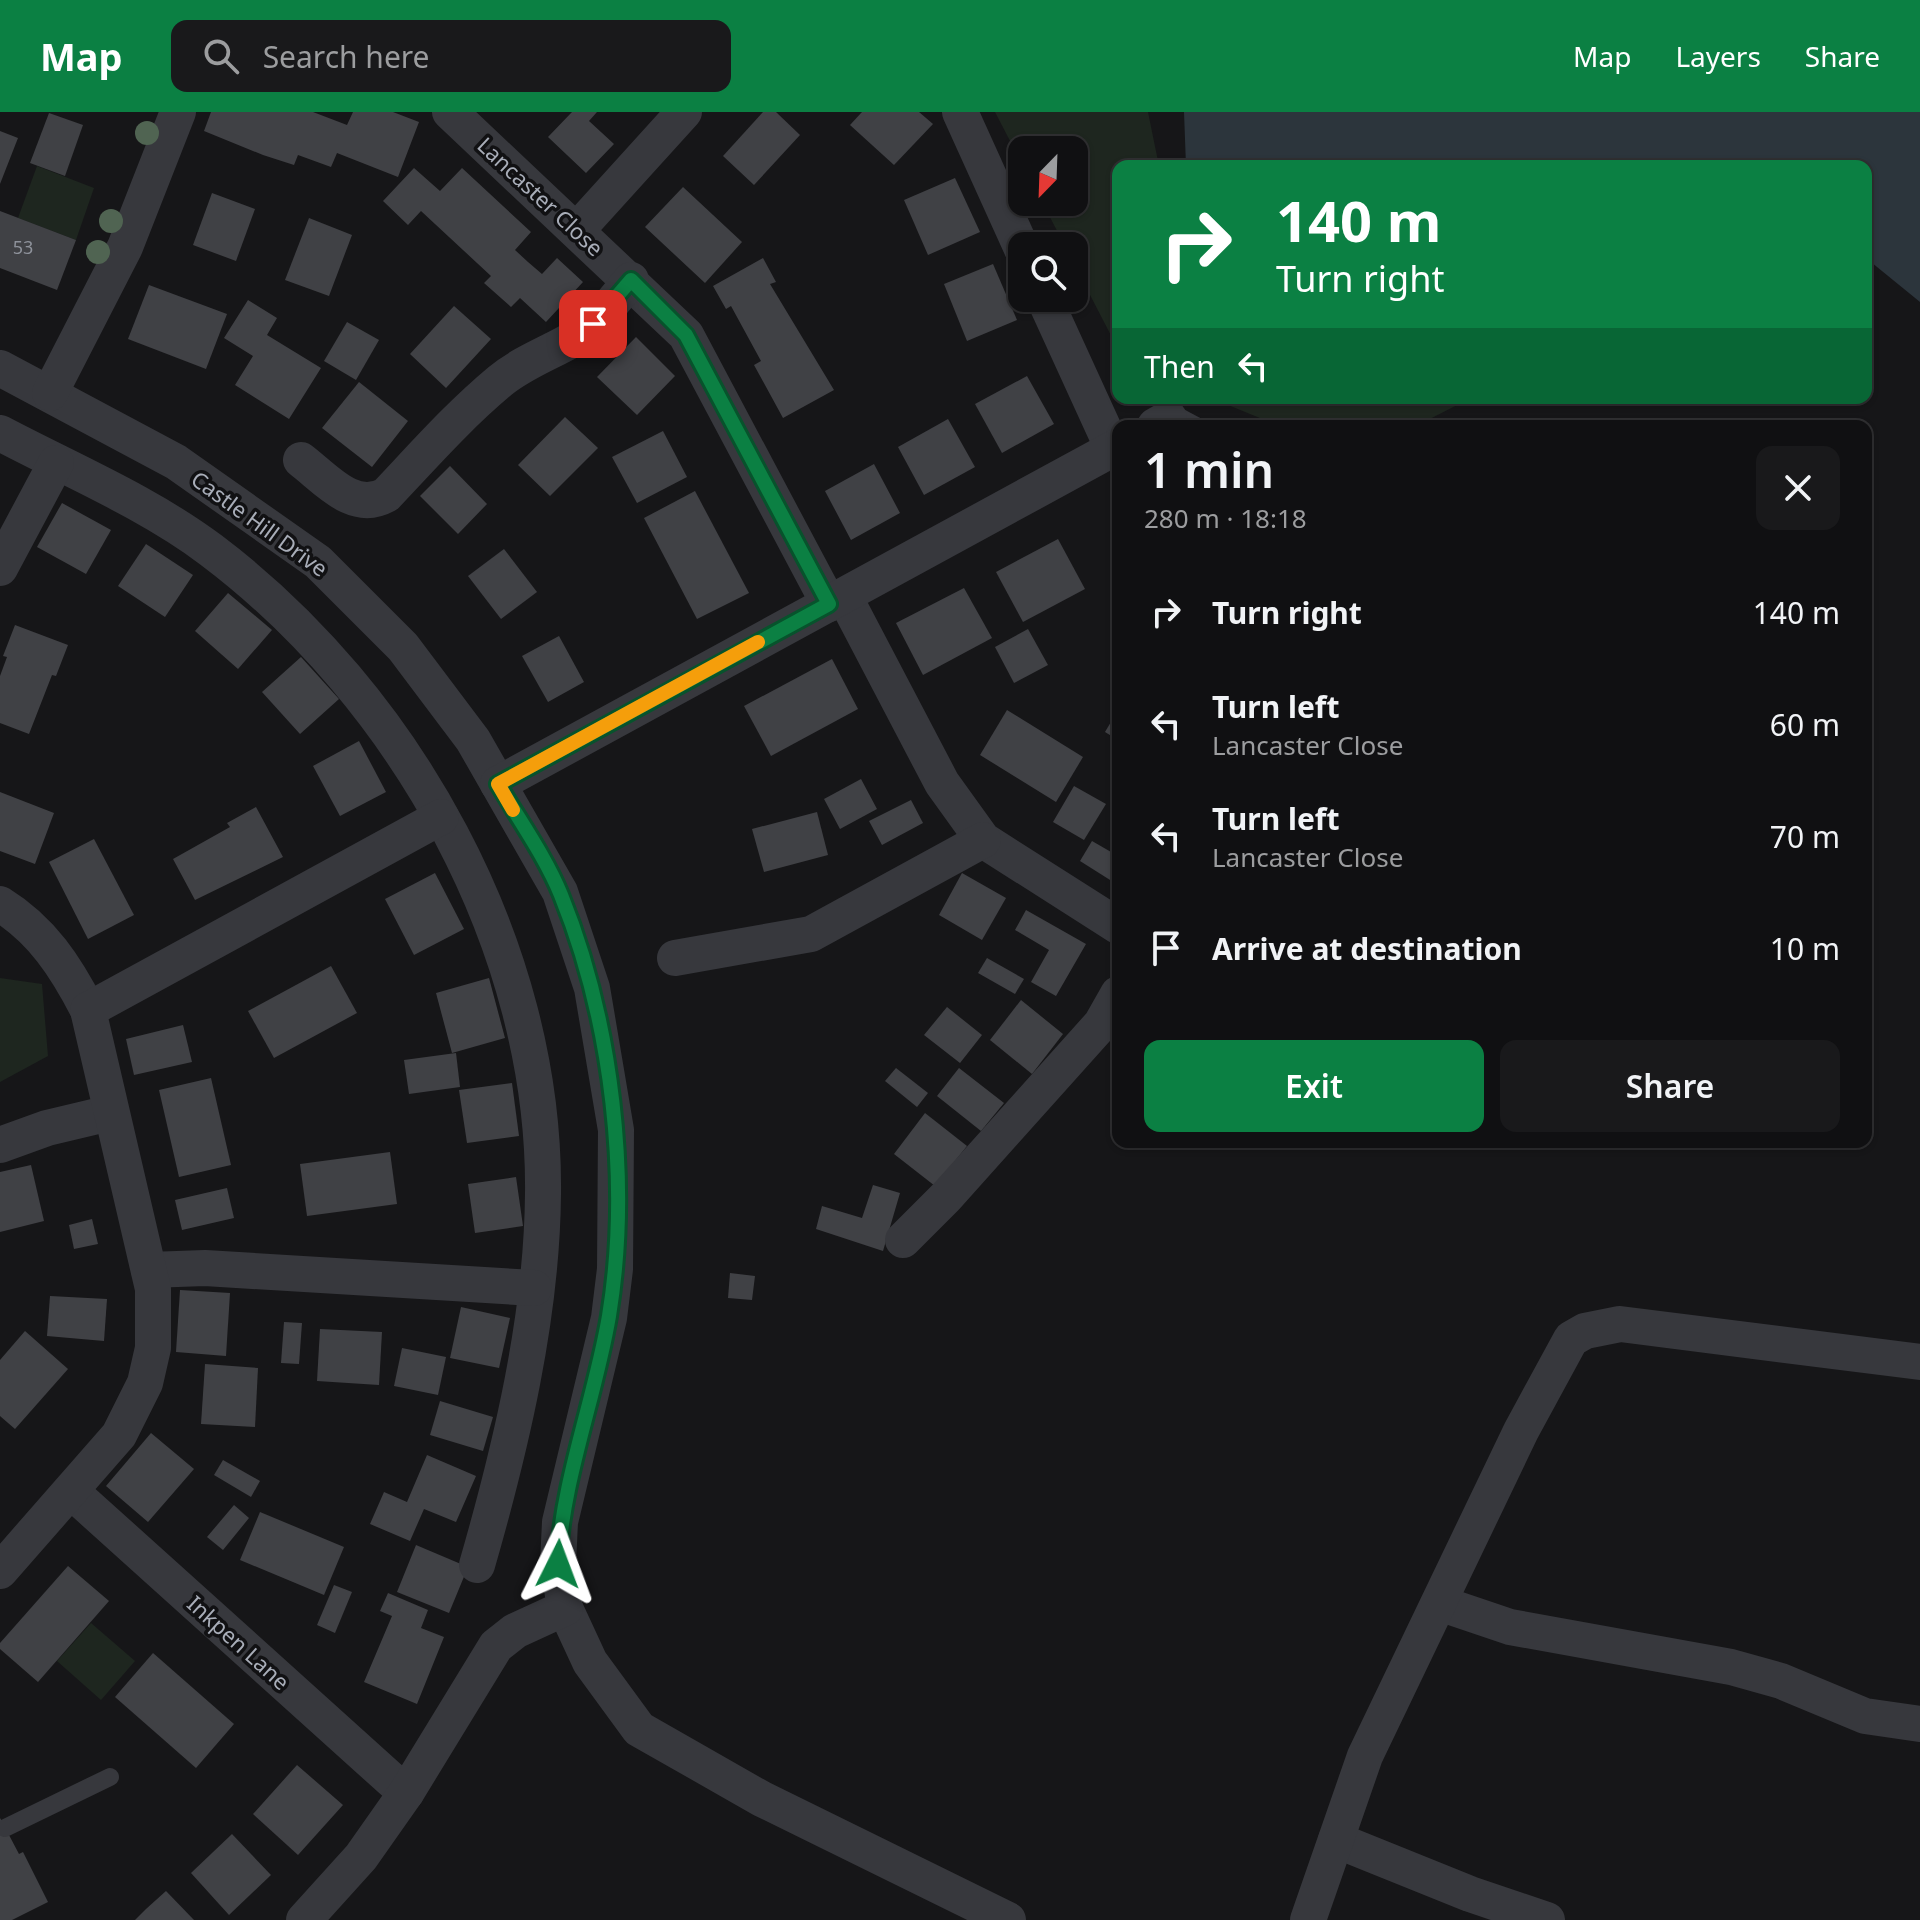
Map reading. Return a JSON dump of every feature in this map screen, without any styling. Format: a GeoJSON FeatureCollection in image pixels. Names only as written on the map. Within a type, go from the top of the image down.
{"type":"FeatureCollection","features":[{"type":"Feature","properties":{"kind":"street"},"geometry":{"type":"LineString","coordinates":[[50,393],[125,247],[178,112]]}},
{"type":"Feature","properties":{"kind":"street","name":"Lancaster Close"},"geometry":{"type":"LineString","coordinates":[[450,112],[686,335],[942,783],[983,840]]}},
{"type":"Feature","properties":{"kind":"street"},"geometry":{"type":"LineString","coordinates":[[577,230],[684,112]]}},
{"type":"Feature","properties":{"kind":"street"},"geometry":{"type":"LineString","coordinates":[[960,112],[1014,232]]}},
{"type":"Feature","properties":{"kind":"street"},"geometry":{"type":"LineString","coordinates":[[301,460],[354,500],[376,500],[494,386],[519,367],[584,331],[631,280]]}},
{"type":"Feature","properties":{"kind":"street"},"geometry":{"type":"LineString","coordinates":[[1051,312],[1112,441]]}},
{"type":"Feature","properties":{"kind":"street","name":"Castle Hill Drive"},"geometry":{"type":"LineString","coordinates":[[1,368],[176,462],[318,562],[403,647],[473,740],[560,892],[592,988],[616,1130],[615,1269],[609,1318],[560,1522],[558,1564],[565,1608],[590,1662],[639,1729],[762,1799],[1008,1920]]}},
{"type":"Feature","properties":{"kind":"street"},"geometry":{"type":"LineString","coordinates":[[0,433],[187,533],[271,599],[344,673],[386,726],[441,817],[498,943],[528,1058],[541,1142],[543,1192],[534,1288],[517,1407],[477,1565]]}},
{"type":"Feature","properties":{"kind":"street"},"geometry":{"type":"LineString","coordinates":[[498,784],[1112,449]]}},
{"type":"Feature","properties":{"kind":"street"},"geometry":{"type":"LineString","coordinates":[[0,568],[56,463]]}},
{"type":"Feature","properties":{"kind":"street"},"geometry":{"type":"LineString","coordinates":[[88,1010],[441,817]]}},
{"type":"Feature","properties":{"kind":"street"},"geometry":{"type":"LineString","coordinates":[[675,958],[811,934],[983,840],[1112,922]]}},
{"type":"Feature","properties":{"kind":"street"},"geometry":{"type":"LineString","coordinates":[[0,904],[29,924],[54,951],[88,1010],[149,1270],[155,1330],[145,1383],[119,1435],[0,1571]]}},
{"type":"Feature","properties":{"kind":"street"},"geometry":{"type":"LineString","coordinates":[[903,1240],[946,1197],[1101,1024],[1112,1005]]}},
{"type":"Feature","properties":{"kind":"street"},"geometry":{"type":"LineString","coordinates":[[0,1145],[47,1128],[110,1113]]}},
{"type":"Feature","properties":{"kind":"street"},"geometry":{"type":"LineString","coordinates":[[149,1270],[205,1268],[534,1288]]}},
{"type":"Feature","properties":{"kind":"street"},"geometry":{"type":"LineString","coordinates":[[1308,1920],[1365,1756],[1562,1352],[1585,1331],[1620,1324],[1920,1362]]}},
{"type":"Feature","properties":{"kind":"street","name":"Inkpen Lane"},"geometry":{"type":"LineString","coordinates":[[72,1492],[406,1793]]}},
{"type":"Feature","properties":{"kind":"street"},"geometry":{"type":"LineString","coordinates":[[1439,1603],[1510,1627],[1731,1667],[1781,1681],[1865,1716],[1920,1724]]}},
{"type":"Feature","properties":{"kind":"street"},"geometry":{"type":"LineString","coordinates":[[304,1920],[350,1872],[406,1793],[496,1646],[515,1631],[565,1608]]}},
{"type":"Feature","properties":{"kind":"street"},"geometry":{"type":"LineString","coordinates":[[1336,1840],[1470,1894],[1547,1920]]}},
{"type":"Feature","properties":{"kind":"lane"},"geometry":{"type":"LineString","coordinates":[[5,1828],[110,1777]]}},
{"type":"Feature","properties":{"kind":"shaded area"},"geometry":{"type":"Polygon","coordinates":[[[995,112],[1148,112],[1158,160],[1112,160],[1112,337],[1088,291],[1088,232],[1058,232],[1049,216],[1088,216],[1088,136],[1008,137],[995,112]]]}},
{"type":"Feature","properties":{"kind":"shaded area"},"geometry":{"type":"Polygon","coordinates":[[[1184,112],[1920,112],[1920,302],[1872,263],[1872,160],[1186,160],[1184,112]]]}},
{"type":"Feature","properties":{"kind":"shaded area"},"geometry":{"type":"Polygon","coordinates":[[[37,166],[94,188],[76,240],[18,218],[37,166]]]}},
{"type":"Feature","properties":{"kind":"shaded area"},"geometry":{"type":"Polygon","coordinates":[[[1226,404],[1459,404],[1428,420],[1264,420],[1226,404]]]}},
{"type":"Feature","properties":{"kind":"shaded area"},"geometry":{"type":"Polygon","coordinates":[[[0,978],[42,984],[48,1056],[0,1082],[0,978]]]}},
{"type":"Feature","properties":{"kind":"shaded area"},"geometry":{"type":"Polygon","coordinates":[[[91,1623],[135,1661],[101,1700],[57,1661],[91,1623]]]}},
{"type":"Feature","properties":{"kind":"building"},"geometry":{"type":"Polygon","coordinates":[[[211,112],[313,112],[347,125],[353,112],[393,112],[419,122],[398,177],[337,153],[331,167],[298,155],[294,165],[263,155],[204,131],[211,112]]]}},
{"type":"Feature","properties":{"kind":"building"},"geometry":{"type":"Polygon","coordinates":[[[572,112],[597,112],[589,121],[614,144],[586,173],[548,137],[572,112]]]}},
{"type":"Feature","properties":{"kind":"building"},"geometry":{"type":"Polygon","coordinates":[[[763,112],[776,112],[800,135],[754,185],[723,156],[763,112]]]}},
{"type":"Feature","properties":{"kind":"building"},"geometry":{"type":"Polygon","coordinates":[[[862,112],[919,112],[933,124],[894,165],[850,125],[862,112]]]}},
{"type":"Feature","properties":{"kind":"building"},"geometry":{"type":"Polygon","coordinates":[[[49,113],[83,125],[65,176],[30,163],[49,113]]]}},
{"type":"Feature","properties":{"kind":"building"},"geometry":{"type":"Polygon","coordinates":[[[0,131],[18,138],[0,184],[0,131]]]}},
{"type":"Feature","properties":{"kind":"building"},"geometry":{"type":"Polygon","coordinates":[[[414,168],[440,191],[462,168],[531,232],[515,250],[542,274],[557,258],[583,282],[546,322],[520,298],[511,307],[484,283],[491,276],[421,211],[408,225],[383,201],[414,168]]]}},
{"type":"Feature","properties":{"kind":"building"},"geometry":{"type":"Polygon","coordinates":[[[955,178],[980,232],[928,255],[904,200],[955,178]]]}},
{"type":"Feature","properties":{"kind":"building"},"geometry":{"type":"Polygon","coordinates":[[[683,187],[742,242],[705,283],[645,227],[683,187]]]}},
{"type":"Feature","properties":{"kind":"building"},"geometry":{"type":"Polygon","coordinates":[[[212,193],[255,209],[236,261],[193,245],[212,193]]]}},
{"type":"Feature","properties":{"kind":"building"},"geometry":{"type":"Polygon","coordinates":[[[0,211],[76,240],[57,290],[0,268],[0,211]]]}},
{"type":"Feature","properties":{"kind":"building"},"geometry":{"type":"Polygon","coordinates":[[[309,218],[352,235],[329,296],[285,280],[309,218]]]}},
{"type":"Feature","properties":{"kind":"building"},"geometry":{"type":"Polygon","coordinates":[[[763,258],[776,282],[770,284],[834,390],[783,418],[754,365],[761,361],[731,306],[726,309],[713,286],[763,258]]]}},
{"type":"Feature","properties":{"kind":"building"},"geometry":{"type":"Polygon","coordinates":[[[993,264],[1008,299],[1008,312],[1014,312],[1017,320],[967,341],[944,284],[993,264]]]}},
{"type":"Feature","properties":{"kind":"building"},"geometry":{"type":"Polygon","coordinates":[[[149,285],[227,314],[206,369],[128,339],[149,285]]]}},
{"type":"Feature","properties":{"kind":"building"},"geometry":{"type":"Polygon","coordinates":[[[248,300],[277,318],[267,335],[321,368],[289,419],[235,385],[253,356],[224,338],[248,300]]]}},
{"type":"Feature","properties":{"kind":"building"},"geometry":{"type":"Polygon","coordinates":[[[454,306],[491,339],[446,388],[410,354],[454,306]]]}},
{"type":"Feature","properties":{"kind":"building"},"geometry":{"type":"Polygon","coordinates":[[[347,322],[379,340],[356,380],[324,361],[347,322]]]}},
{"type":"Feature","properties":{"kind":"building"},"geometry":{"type":"Polygon","coordinates":[[[636,337],[675,376],[637,415],[597,377],[636,337]]]}},
{"type":"Feature","properties":{"kind":"building"},"geometry":{"type":"Polygon","coordinates":[[[1027,376],[1054,424],[1002,453],[975,404],[1027,376]]]}},
{"type":"Feature","properties":{"kind":"building"},"geometry":{"type":"Polygon","coordinates":[[[359,382],[408,421],[372,467],[322,428],[359,382]]]}},
{"type":"Feature","properties":{"kind":"building"},"geometry":{"type":"Polygon","coordinates":[[[565,417],[598,448],[550,496],[518,465],[565,417]]]}},
{"type":"Feature","properties":{"kind":"building"},"geometry":{"type":"Polygon","coordinates":[[[948,419],[975,467],[924,495],[898,447],[948,419]]]}},
{"type":"Feature","properties":{"kind":"building"},"geometry":{"type":"Polygon","coordinates":[[[663,431],[687,477],[637,503],[612,457],[663,431]]]}},
{"type":"Feature","properties":{"kind":"building"},"geometry":{"type":"Polygon","coordinates":[[[874,464],[900,513],[851,540],[825,491],[874,464]]]}},
{"type":"Feature","properties":{"kind":"building"},"geometry":{"type":"Polygon","coordinates":[[[450,466],[487,504],[458,534],[420,496],[450,466]]]}},
{"type":"Feature","properties":{"kind":"building"},"geometry":{"type":"Polygon","coordinates":[[[695,491],[749,593],[697,619],[644,518],[695,491]]]}},
{"type":"Feature","properties":{"kind":"building"},"geometry":{"type":"Polygon","coordinates":[[[62,503],[111,530],[86,574],[37,547],[62,503]]]}},
{"type":"Feature","properties":{"kind":"building"},"geometry":{"type":"Polygon","coordinates":[[[1058,539],[1085,589],[1023,622],[996,572],[1058,539]]]}},
{"type":"Feature","properties":{"kind":"building"},"geometry":{"type":"Polygon","coordinates":[[[146,544],[193,575],[165,617],[118,586],[146,544]]]}},
{"type":"Feature","properties":{"kind":"building"},"geometry":{"type":"Polygon","coordinates":[[[504,549],[537,592],[501,619],[468,576],[504,549]]]}},
{"type":"Feature","properties":{"kind":"building"},"geometry":{"type":"Polygon","coordinates":[[[964,588],[992,638],[923,675],[896,623],[964,588]]]}},
{"type":"Feature","properties":{"kind":"building"},"geometry":{"type":"Polygon","coordinates":[[[228,593],[272,630],[238,669],[195,631],[228,593]]]}},
{"type":"Feature","properties":{"kind":"building"},"geometry":{"type":"Polygon","coordinates":[[[15,625],[68,645],[56,676],[52,675],[29,734],[0,723],[0,676],[7,657],[3,656],[15,625]]]}},
{"type":"Feature","properties":{"kind":"building"},"geometry":{"type":"Polygon","coordinates":[[[1028,629],[1048,665],[1014,683],[995,647],[1028,629]]]}},
{"type":"Feature","properties":{"kind":"building"},"geometry":{"type":"Polygon","coordinates":[[[559,636],[584,682],[548,702],[522,656],[559,636]]]}},
{"type":"Feature","properties":{"kind":"building"},"geometry":{"type":"Polygon","coordinates":[[[301,657],[339,699],[300,734],[262,692],[301,657]]]}},
{"type":"Feature","properties":{"kind":"building"},"geometry":{"type":"Polygon","coordinates":[[[832,659],[858,709],[771,756],[744,706],[832,659]]]}},
{"type":"Feature","properties":{"kind":"building"},"geometry":{"type":"Polygon","coordinates":[[[1007,710],[1083,757],[1056,802],[980,755],[1007,710]]]}},
{"type":"Feature","properties":{"kind":"building"},"geometry":{"type":"Polygon","coordinates":[[[1112,720],[1112,736],[1105,732],[1112,720]]]}},
{"type":"Feature","properties":{"kind":"building"},"geometry":{"type":"Polygon","coordinates":[[[359,741],[386,792],[340,816],[313,766],[359,741]]]}},
{"type":"Feature","properties":{"kind":"building"},"geometry":{"type":"Polygon","coordinates":[[[861,779],[877,809],[840,829],[824,799],[861,779]]]}},
{"type":"Feature","properties":{"kind":"building"},"geometry":{"type":"Polygon","coordinates":[[[1074,786],[1106,804],[1084,840],[1053,822],[1074,786]]]}},
{"type":"Feature","properties":{"kind":"building"},"geometry":{"type":"Polygon","coordinates":[[[0,792],[54,813],[35,864],[0,851],[0,792]]]}},
{"type":"Feature","properties":{"kind":"building"},"geometry":{"type":"Polygon","coordinates":[[[911,800],[923,823],[882,845],[869,821],[911,800]]]}},
{"type":"Feature","properties":{"kind":"building"},"geometry":{"type":"Polygon","coordinates":[[[256,807],[283,857],[195,900],[173,859],[230,827],[227,823],[256,807]]]}},
{"type":"Feature","properties":{"kind":"building"},"geometry":{"type":"Polygon","coordinates":[[[817,812],[828,855],[764,872],[752,829],[817,812]]]}},
{"type":"Feature","properties":{"kind":"building"},"geometry":{"type":"Polygon","coordinates":[[[94,839],[134,915],[88,939],[49,862],[94,839]]]}},
{"type":"Feature","properties":{"kind":"building"},"geometry":{"type":"Polygon","coordinates":[[[1092,841],[1112,853],[1112,881],[1080,861],[1092,841]]]}},
{"type":"Feature","properties":{"kind":"building"},"geometry":{"type":"Polygon","coordinates":[[[435,873],[464,929],[414,955],[385,899],[435,873]]]}},
{"type":"Feature","properties":{"kind":"building"},"geometry":{"type":"Polygon","coordinates":[[[962,873],[1006,898],[982,940],[939,915],[962,873]]]}},
{"type":"Feature","properties":{"kind":"building"},"geometry":{"type":"Polygon","coordinates":[[[1026,910],[1086,944],[1056,996],[1031,982],[1049,950],[1015,930],[1026,910]]]}},
{"type":"Feature","properties":{"kind":"building"},"geometry":{"type":"Polygon","coordinates":[[[987,958],[1024,979],[1015,994],[978,973],[987,958]]]}},
{"type":"Feature","properties":{"kind":"building"},"geometry":{"type":"Polygon","coordinates":[[[331,966],[357,1013],[274,1058],[248,1011],[331,966]]]}},
{"type":"Feature","properties":{"kind":"building"},"geometry":{"type":"Polygon","coordinates":[[[489,978],[505,1038],[452,1053],[436,993],[489,978]]]}},
{"type":"Feature","properties":{"kind":"building"},"geometry":{"type":"Polygon","coordinates":[[[1021,1000],[1063,1034],[1032,1074],[990,1040],[1021,1000]]]}},
{"type":"Feature","properties":{"kind":"building"},"geometry":{"type":"Polygon","coordinates":[[[947,1007],[982,1035],[960,1063],[924,1035],[947,1007]]]}},
{"type":"Feature","properties":{"kind":"building"},"geometry":{"type":"Polygon","coordinates":[[[183,1025],[192,1062],[134,1075],[126,1039],[183,1025]]]}},
{"type":"Feature","properties":{"kind":"building"},"geometry":{"type":"Polygon","coordinates":[[[456,1053],[460,1087],[409,1094],[404,1060],[456,1053]]]}},
{"type":"Feature","properties":{"kind":"building"},"geometry":{"type":"Polygon","coordinates":[[[896,1068],[928,1093],[917,1107],[885,1081],[896,1068]]]}},
{"type":"Feature","properties":{"kind":"building"},"geometry":{"type":"Polygon","coordinates":[[[959,1068],[1004,1103],[981,1131],[937,1096],[959,1068]]]}},
{"type":"Feature","properties":{"kind":"building"},"geometry":{"type":"Polygon","coordinates":[[[211,1078],[231,1165],[179,1177],[159,1090],[211,1078]]]}},
{"type":"Feature","properties":{"kind":"building"},"geometry":{"type":"Polygon","coordinates":[[[512,1083],[519,1136],[467,1143],[459,1090],[512,1083]]]}},
{"type":"Feature","properties":{"kind":"building"},"geometry":{"type":"Polygon","coordinates":[[[925,1113],[967,1146],[935,1186],[894,1154],[925,1113]]]}},
{"type":"Feature","properties":{"kind":"building"},"geometry":{"type":"Polygon","coordinates":[[[390,1152],[397,1204],[307,1216],[300,1164],[390,1152]]]}},
{"type":"Feature","properties":{"kind":"building"},"geometry":{"type":"Polygon","coordinates":[[[31,1165],[44,1221],[0,1232],[0,1172],[31,1165]]]}},
{"type":"Feature","properties":{"kind":"building"},"geometry":{"type":"Polygon","coordinates":[[[516,1177],[523,1226],[475,1233],[468,1184],[516,1177]]]}},
{"type":"Feature","properties":{"kind":"building"},"geometry":{"type":"Polygon","coordinates":[[[873,1185],[900,1193],[883,1251],[816,1229],[822,1206],[862,1218],[873,1185]]]}},
{"type":"Feature","properties":{"kind":"building"},"geometry":{"type":"Polygon","coordinates":[[[227,1188],[234,1218],[182,1230],[175,1200],[227,1188]]]}},
{"type":"Feature","properties":{"kind":"building"},"geometry":{"type":"Polygon","coordinates":[[[92,1219],[98,1244],[74,1249],[69,1225],[92,1219]]]}},
{"type":"Feature","properties":{"kind":"building"},"geometry":{"type":"Polygon","coordinates":[[[730,1273],[755,1276],[752,1300],[728,1298],[730,1273]]]}},
{"type":"Feature","properties":{"kind":"building"},"geometry":{"type":"Polygon","coordinates":[[[180,1290],[230,1293],[226,1356],[176,1352],[180,1290]]]}},
{"type":"Feature","properties":{"kind":"building"},"geometry":{"type":"Polygon","coordinates":[[[50,1296],[107,1299],[104,1341],[47,1336],[50,1296]]]}},
{"type":"Feature","properties":{"kind":"building"},"geometry":{"type":"Polygon","coordinates":[[[461,1307],[510,1318],[499,1368],[450,1358],[461,1307]]]}},
{"type":"Feature","properties":{"kind":"building"},"geometry":{"type":"Polygon","coordinates":[[[284,1322],[302,1323],[299,1364],[281,1363],[284,1322]]]}},
{"type":"Feature","properties":{"kind":"building"},"geometry":{"type":"Polygon","coordinates":[[[320,1329],[382,1332],[379,1385],[317,1381],[320,1329]]]}},
{"type":"Feature","properties":{"kind":"building"},"geometry":{"type":"Polygon","coordinates":[[[25,1331],[68,1369],[15,1429],[0,1416],[0,1360],[25,1331]]]}},
{"type":"Feature","properties":{"kind":"building"},"geometry":{"type":"Polygon","coordinates":[[[402,1348],[446,1357],[438,1395],[394,1386],[402,1348]]]}},
{"type":"Feature","properties":{"kind":"building"},"geometry":{"type":"Polygon","coordinates":[[[205,1364],[258,1368],[255,1427],[201,1424],[205,1364]]]}},
{"type":"Feature","properties":{"kind":"building"},"geometry":{"type":"Polygon","coordinates":[[[440,1401],[493,1417],[483,1451],[430,1435],[440,1401]]]}},
{"type":"Feature","properties":{"kind":"building"},"geometry":{"type":"Polygon","coordinates":[[[151,1433],[194,1469],[148,1522],[106,1486],[151,1433]]]}},
{"type":"Feature","properties":{"kind":"building"},"geometry":{"type":"Polygon","coordinates":[[[427,1455],[476,1476],[456,1522],[424,1509],[410,1541],[370,1524],[384,1492],[407,1502],[427,1455]]]}},
{"type":"Feature","properties":{"kind":"building"},"geometry":{"type":"Polygon","coordinates":[[[223,1460],[260,1481],[251,1497],[214,1475],[223,1460]]]}},
{"type":"Feature","properties":{"kind":"building"},"geometry":{"type":"Polygon","coordinates":[[[234,1505],[249,1518],[223,1550],[207,1537],[234,1505]]]}},
{"type":"Feature","properties":{"kind":"building"},"geometry":{"type":"Polygon","coordinates":[[[260,1512],[344,1547],[324,1595],[240,1560],[260,1512]]]}},
{"type":"Feature","properties":{"kind":"building"},"geometry":{"type":"Polygon","coordinates":[[[416,1545],[468,1567],[449,1613],[397,1592],[416,1545]]]}},
{"type":"Feature","properties":{"kind":"building"},"geometry":{"type":"Polygon","coordinates":[[[68,1566],[109,1601],[38,1682],[0,1649],[0,1643],[68,1566]]]}},
{"type":"Feature","properties":{"kind":"building"},"geometry":{"type":"Polygon","coordinates":[[[334,1585],[352,1592],[335,1633],[317,1625],[334,1585]]]}},
{"type":"Feature","properties":{"kind":"building"},"geometry":{"type":"Polygon","coordinates":[[[388,1593],[428,1610],[421,1628],[444,1637],[417,1704],[364,1682],[392,1616],[380,1611],[388,1593]]]}},
{"type":"Feature","properties":{"kind":"building"},"geometry":{"type":"Polygon","coordinates":[[[153,1653],[234,1724],[196,1768],[115,1697],[153,1653]]]}},
{"type":"Feature","properties":{"kind":"building"},"geometry":{"type":"Polygon","coordinates":[[[297,1765],[343,1805],[298,1855],[253,1814],[297,1765]]]}},
{"type":"Feature","properties":{"kind":"building"},"geometry":{"type":"Polygon","coordinates":[[[0,1818],[19,1854],[23,1852],[48,1902],[12,1920],[0,1920],[0,1818]]]}},
{"type":"Feature","properties":{"kind":"building"},"geometry":{"type":"Polygon","coordinates":[[[232,1834],[271,1875],[229,1915],[191,1873],[232,1834]]]}},
{"type":"Feature","properties":{"kind":"building"},"geometry":{"type":"Polygon","coordinates":[[[166,1891],[194,1920],[135,1920],[146,1909],[166,1891]]]}},
{"type":"Feature","properties":{"kind":"slow traffic"},"geometry":{"type":"LineString","coordinates":[[513,810],[498,784],[758,642]]}},
{"type":"Feature","properties":{"kind":"route"},"geometry":{"type":"LineString","coordinates":[[558,1564],[560,1522],[609,1318],[615,1269],[616,1130],[606,1053],[592,988],[560,892],[498,784],[829,604],[686,335],[631,280],[593,324]]}}]}
